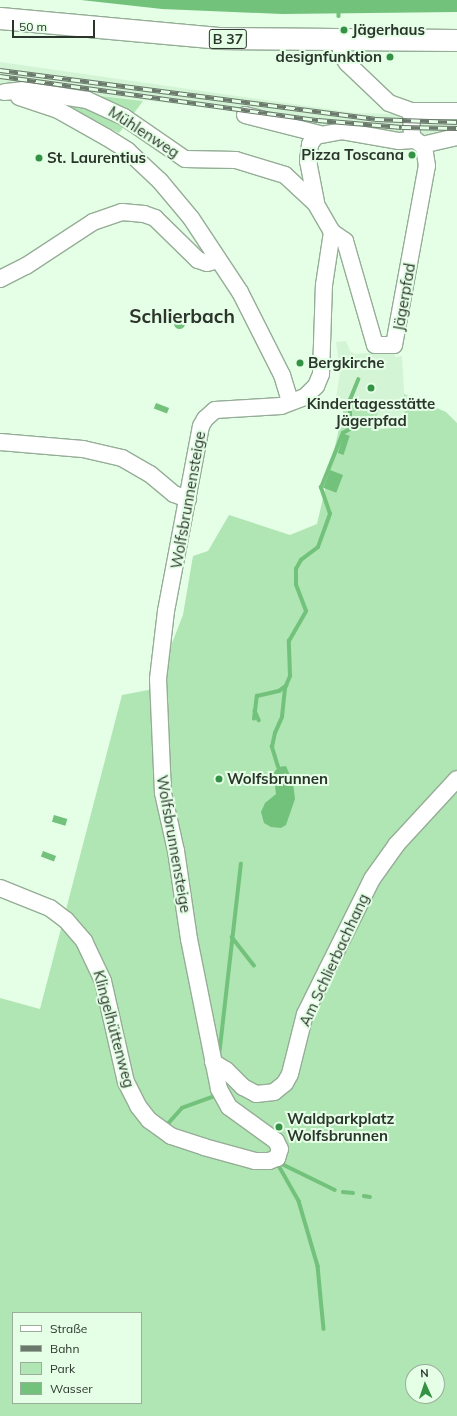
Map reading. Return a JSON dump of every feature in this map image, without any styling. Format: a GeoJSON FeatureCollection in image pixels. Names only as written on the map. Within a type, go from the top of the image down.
{"type":"FeatureCollection","features":[{"type":"Feature","properties":{"kind":"main road","name":"B 37"},"geometry":{"type":"LineString","coordinates":[[0,18],[218,38],[341,41],[457,40]]}},
{"type":"Feature","properties":{"kind":"street"},"geometry":{"type":"LineString","coordinates":[[341,41],[341,54],[366,83],[389,103],[411,111],[457,111]]}},
{"type":"Feature","properties":{"kind":"street","name":"Mühlenweg"},"geometry":{"type":"LineString","coordinates":[[2,91],[24,90],[87,100],[124,117],[185,159],[230,160],[252,164],[285,174],[312,199],[332,232]]}},
{"type":"Feature","properties":{"kind":"street"},"geometry":{"type":"LineString","coordinates":[[2,91],[70,116],[128,151],[152,173],[178,201],[240,292],[287,386],[290,401],[309,395],[316,386],[321,374],[322,298],[332,232]]}},
{"type":"Feature","properties":{"kind":"street","name":"Jägerpfad"},"geometry":{"type":"LineString","coordinates":[[332,232],[345,241],[375,345],[394,345],[427,166],[426,151],[417,142],[411,111]]}},
{"type":"Feature","properties":{"kind":"street"},"geometry":{"type":"LineString","coordinates":[[245,115],[320,134],[342,131],[417,142],[457,137]]}},
{"type":"Feature","properties":{"kind":"street"},"geometry":{"type":"LineString","coordinates":[[312,199],[308,155],[311,141],[320,134]]}},
{"type":"Feature","properties":{"kind":"street"},"geometry":{"type":"LineString","coordinates":[[0,279],[26,266],[93,222],[122,212],[144,214],[155,218],[198,260],[207,264],[219,260]]}},
{"type":"Feature","properties":{"kind":"street","name":"Wolfsbrunnensteige"},"geometry":{"type":"LineString","coordinates":[[212,1062],[176,851],[163,793],[158,706],[163,634],[201,426],[210,414],[222,408],[276,407],[290,401]]}},
{"type":"Feature","properties":{"kind":"street"},"geometry":{"type":"LineString","coordinates":[[0,442],[84,449],[122,458],[150,474],[174,494],[188,499]]}},
{"type":"Feature","properties":{"kind":"street","name":"Am Schlierbachhang"},"geometry":{"type":"LineString","coordinates":[[212,1062],[226,1070],[243,1087],[256,1094],[274,1092],[285,1083],[290,1074],[305,1014],[372,879],[397,844],[457,779]]}},
{"type":"Feature","properties":{"kind":"street","name":"Klingelhüttenweg"},"geometry":{"type":"LineString","coordinates":[[0,888],[50,908],[66,920],[84,941],[102,977],[126,1082],[138,1106],[149,1120],[171,1136],[197,1145],[255,1161],[276,1159],[280,1152],[276,1141],[224,1102],[212,1062]]}},
{"type":"Feature","properties":{"kind":"shaded area"},"geometry":{"type":"Polygon","coordinates":[[[0,62],[356,113],[457,116],[457,134],[403,136],[322,127],[234,110],[0,84],[0,62]]]}},
{"type":"Feature","properties":{"kind":"shaded area","name":"Kindertagesstätte Jägerpfad"},"geometry":{"type":"Polygon","coordinates":[[[346,341],[350,351],[355,354],[394,351],[395,357],[402,356],[406,428],[371,430],[382,403],[336,398],[340,372],[336,342],[346,341]]]}},
{"type":"Feature","properties":{"kind":"green space"},"geometry":{"type":"Polygon","coordinates":[[[76,93],[143,101],[119,133],[63,104],[76,93]]]}},
{"type":"Feature","properties":{"kind":"green space"},"geometry":{"type":"Polygon","coordinates":[[[404,394],[446,412],[457,423],[457,1416],[0,1416],[0,998],[40,1009],[122,695],[154,689],[183,615],[193,556],[208,551],[229,515],[290,535],[317,524],[346,399],[382,403],[371,430],[405,427],[404,394]]]}},
{"type":"Feature","properties":{"kind":"water"},"geometry":{"type":"Polygon","coordinates":[[[81,0],[457,0],[457,12],[282,14],[162,9],[81,0]]]}},
{"type":"Feature","properties":{"kind":"water"},"geometry":{"type":"Polygon","coordinates":[[[177,318],[181,318],[183,319],[183,327],[177,328],[174,325],[174,321],[177,318]]]}},
{"type":"Feature","properties":{"kind":"water"},"geometry":{"type":"Polygon","coordinates":[[[156,403],[169,408],[167,414],[154,409],[156,403]]]}},
{"type":"Feature","properties":{"kind":"water"},"geometry":{"type":"Polygon","coordinates":[[[344,434],[350,436],[344,455],[338,453],[344,434]]]}},
{"type":"Feature","properties":{"kind":"water"},"geometry":{"type":"Polygon","coordinates":[[[330,470],[343,475],[336,493],[323,488],[330,470]]]}},
{"type":"Feature","properties":{"kind":"water","name":"Wolfsbrunnen"},"geometry":{"type":"Polygon","coordinates":[[[286,766],[293,783],[295,799],[286,825],[281,828],[271,827],[264,823],[261,812],[265,803],[276,794],[275,786],[271,782],[273,774],[278,767],[286,766]]]}},
{"type":"Feature","properties":{"kind":"water"},"geometry":{"type":"Polygon","coordinates":[[[54,815],[67,819],[65,826],[52,822],[54,815]]]}},
{"type":"Feature","properties":{"kind":"water"},"geometry":{"type":"Polygon","coordinates":[[[43,851],[56,856],[54,862],[41,857],[43,851]]]}},
{"type":"Feature","properties":{"kind":"waterway","name":"Schlierbach"},"geometry":{"type":"LineString","coordinates":[[339,0],[339,16]]}},
{"type":"Feature","properties":{"kind":"waterway","name":"Schlierbach"},"geometry":{"type":"LineString","coordinates":[[278,767],[272,747],[275,733],[282,717],[285,688],[290,676],[289,641],[306,611],[296,585],[296,569],[301,560],[318,547],[330,514],[321,488],[343,433],[350,429],[350,400],[358,380]]}},
{"type":"Feature","properties":{"kind":"waterway"},"geometry":{"type":"LineString","coordinates":[[254,719],[257,696],[279,691],[286,686]]}},
{"type":"Feature","properties":{"kind":"waterway"},"geometry":{"type":"LineString","coordinates":[[255,711],[259,720]]}},
{"type":"Feature","properties":{"kind":"waterway"},"geometry":{"type":"LineString","coordinates":[[219,1056],[241,864]]}},
{"type":"Feature","properties":{"kind":"waterway"},"geometry":{"type":"LineString","coordinates":[[232,937],[254,965]]}},
{"type":"Feature","properties":{"kind":"waterway"},"geometry":{"type":"LineString","coordinates":[[165,1127],[182,1108],[217,1095]]}},
{"type":"Feature","properties":{"kind":"waterway"},"geometry":{"type":"LineString","coordinates":[[280,1163],[335,1190]]}},
{"type":"Feature","properties":{"kind":"waterway"},"geometry":{"type":"LineString","coordinates":[[278,1164],[299,1201],[318,1266],[324,1329]]}},
{"type":"Feature","properties":{"kind":"waterway"},"geometry":{"type":"LineString","coordinates":[[343,1192],[353,1193]]}},
{"type":"Feature","properties":{"kind":"waterway"},"geometry":{"type":"LineString","coordinates":[[364,1196],[370,1197]]}},
{"type":"Feature","properties":{"kind":"railway"},"geometry":{"type":"LineString","coordinates":[[0,70],[375,119],[457,122]]}},
{"type":"Feature","properties":{"kind":"railway"},"geometry":{"type":"LineString","coordinates":[[0,76],[318,120],[402,127],[457,128]]}},
{"type":"Feature","properties":{"kind":"place","name":"Jägerhaus"},"geometry":{"type":"Point","coordinates":[344,30]}},
{"type":"Feature","properties":{"kind":"place","name":"designfunktion"},"geometry":{"type":"Point","coordinates":[390,57]}},
{"type":"Feature","properties":{"kind":"place","name":"Pizza Toscana"},"geometry":{"type":"Point","coordinates":[412,155]}},
{"type":"Feature","properties":{"kind":"place","name":"St. Laurentius"},"geometry":{"type":"Point","coordinates":[39,158]}},
{"type":"Feature","properties":{"kind":"place","name":"Bergkirche"},"geometry":{"type":"Point","coordinates":[300,363]}},
{"type":"Feature","properties":{"kind":"place","name":"Kindertagesstätte Jägerpfad"},"geometry":{"type":"Point","coordinates":[371,388]}},
{"type":"Feature","properties":{"kind":"place","name":"Wolfsbrunnen"},"geometry":{"type":"Point","coordinates":[219,779]}},
{"type":"Feature","properties":{"kind":"place","name":"Waldparkplatz Wolfsbrunnen"},"geometry":{"type":"Point","coordinates":[279,1127]}},
{"type":"Feature","properties":{"kind":"district","name":"Schlierbach"},"geometry":{"type":"Point","coordinates":[182,317]}}]}
